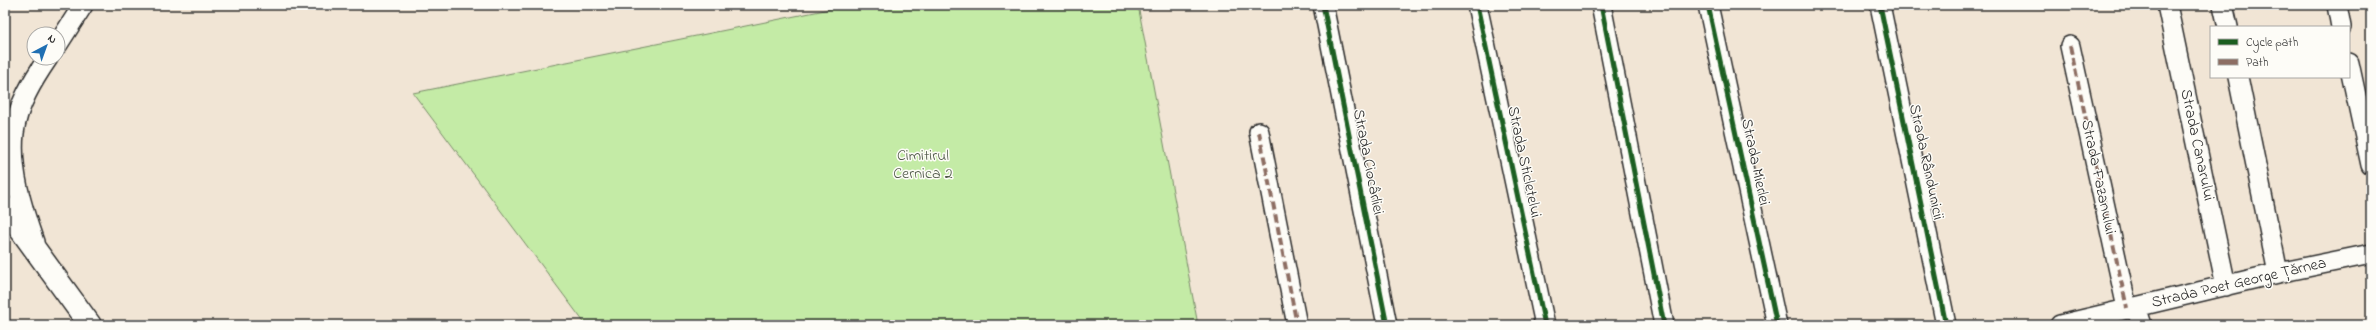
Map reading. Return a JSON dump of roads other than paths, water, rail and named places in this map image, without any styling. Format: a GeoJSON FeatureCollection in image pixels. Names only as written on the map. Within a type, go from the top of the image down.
{"type":"FeatureCollection","features":[{"type":"Feature","properties":{"kind":"main road"},"geometry":{"type":"LineString","coordinates":[[5,208],[90,325]]}},
{"type":"Feature","properties":{"kind":"street"},"geometry":{"type":"LineString","coordinates":[[66,32],[83,5]]}},
{"type":"Feature","properties":{"kind":"street","name":"Strada Ciocârliei"},"geometry":{"type":"LineString","coordinates":[[1323,5],[1387,325]]}},
{"type":"Feature","properties":{"kind":"street","name":"Strada Sticletelui"},"geometry":{"type":"LineString","coordinates":[[1477,5],[1545,325]]}},
{"type":"Feature","properties":{"kind":"street"},"geometry":{"type":"LineString","coordinates":[[1602,5],[1664,325]]}},
{"type":"Feature","properties":{"kind":"street","name":"Strada Mierlei"},"geometry":{"type":"LineString","coordinates":[[1708,5],[1777,325]]}},
{"type":"Feature","properties":{"kind":"street","name":"Strada Rândunicii"},"geometry":{"type":"LineString","coordinates":[[1880,5],[1946,325]]}},
{"type":"Feature","properties":{"kind":"street","name":"Strada Canarului"},"geometry":{"type":"LineString","coordinates":[[2167,5],[2226,286]]}},
{"type":"Feature","properties":{"kind":"street"},"geometry":{"type":"LineString","coordinates":[[2223,5],[2228,26]]}},
{"type":"Feature","properties":{"kind":"street"},"geometry":{"type":"LineString","coordinates":[[2337,5],[2341,26]]}},
{"type":"Feature","properties":{"kind":"street","name":"Strada Fazanului"},"geometry":{"type":"LineString","coordinates":[[2070,46],[2131,308],[2142,325]]}},
{"type":"Feature","properties":{"kind":"street"},"geometry":{"type":"LineString","coordinates":[[39,254],[24,215],[18,190],[14,133],[23,101],[43,66]]}},
{"type":"Feature","properties":{"kind":"street"},"geometry":{"type":"LineString","coordinates":[[2350,68],[2371,165]]}},
{"type":"Feature","properties":{"kind":"street"},"geometry":{"type":"LineString","coordinates":[[2238,78],[2278,273]]}},
{"type":"Feature","properties":{"kind":"street"},"geometry":{"type":"LineString","coordinates":[[1259,132],[1297,325]]}},
{"type":"Feature","properties":{"kind":"street","name":"Strada Poet George Țărnea"},"geometry":{"type":"LineString","coordinates":[[2060,325],[2278,273],[2371,254]]}},
{"type":"Feature","properties":{"kind":"park label","name":"Cimitirul Cernica 2"},"geometry":{"type":"Point","coordinates":[923,165]}}]}
